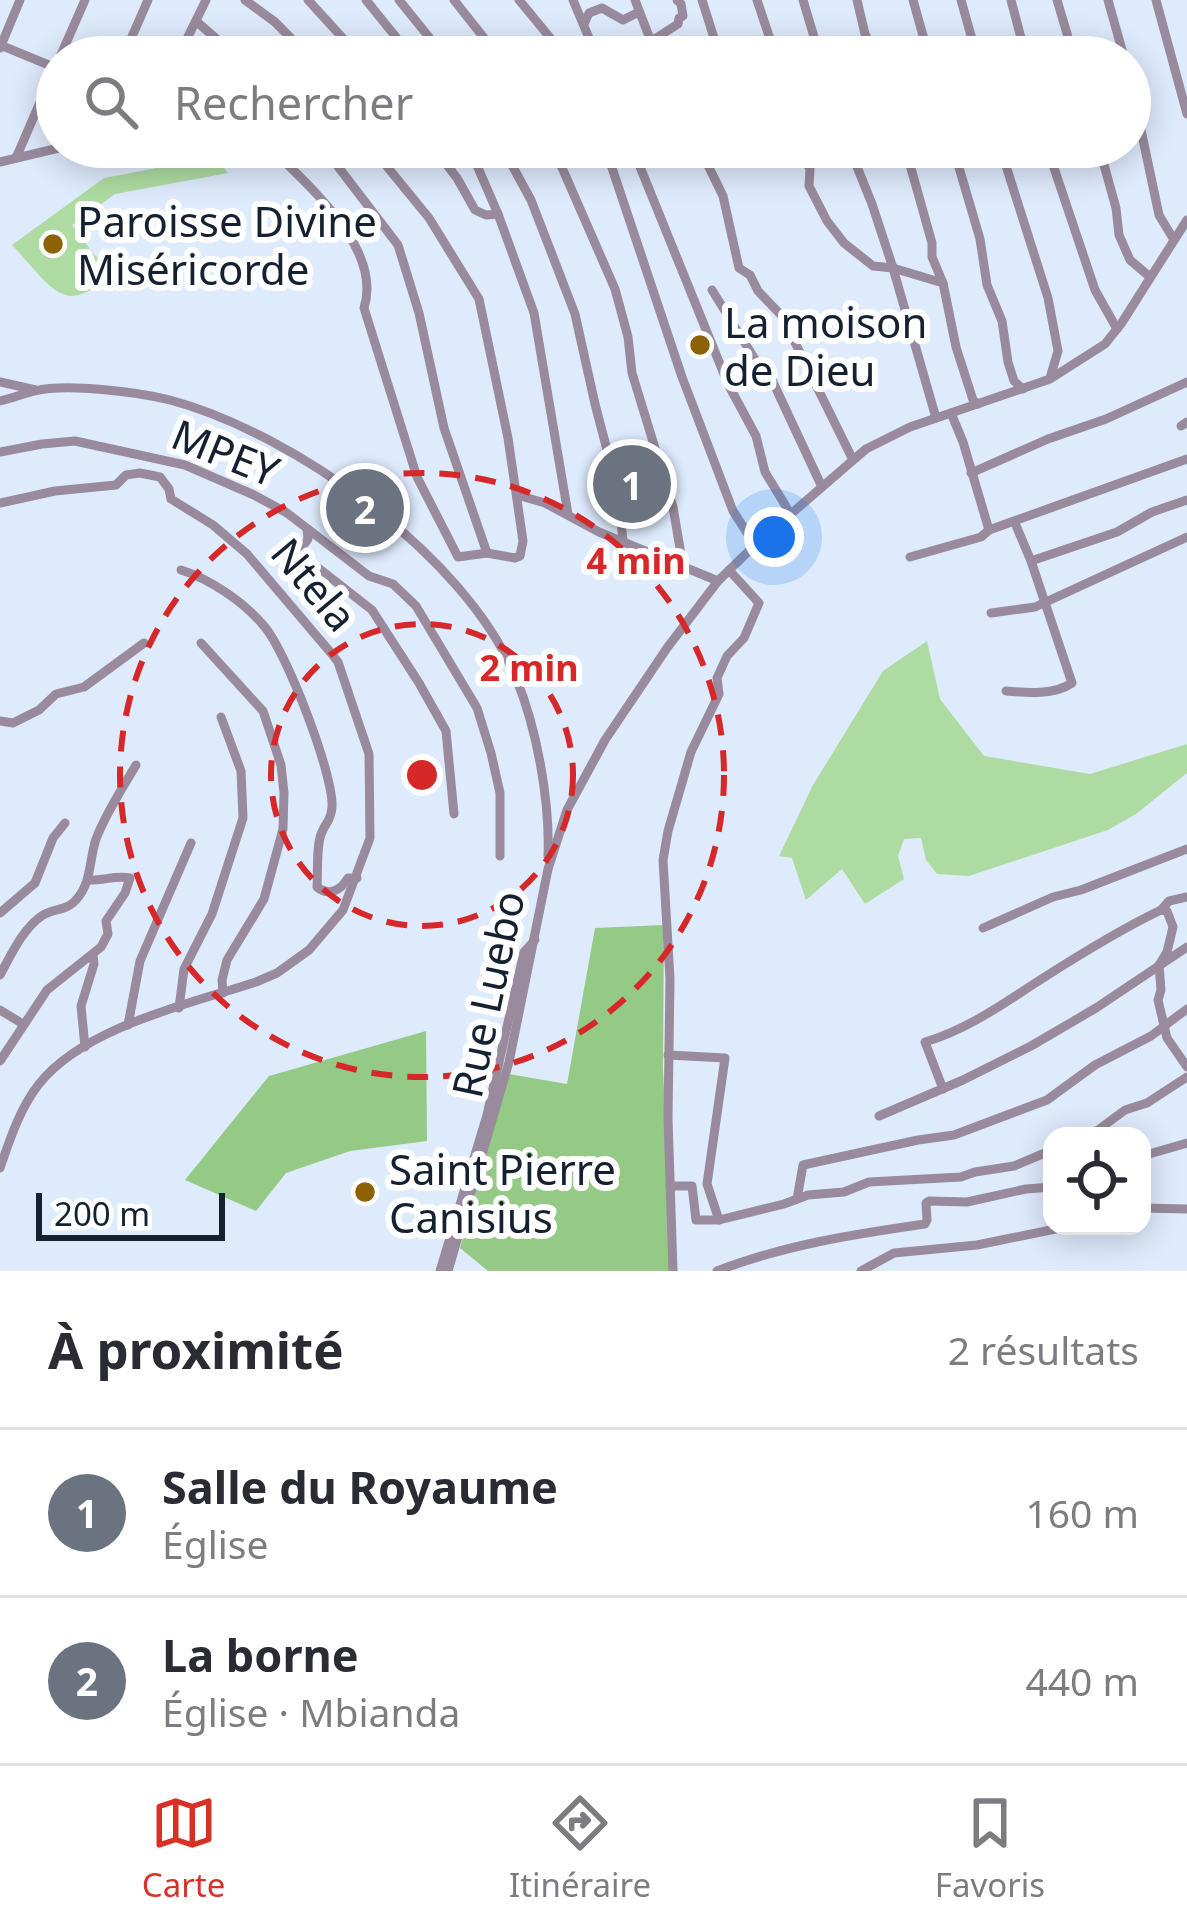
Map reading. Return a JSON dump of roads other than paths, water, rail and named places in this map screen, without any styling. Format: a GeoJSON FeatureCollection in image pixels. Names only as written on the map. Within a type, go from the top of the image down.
{"type":"FeatureCollection","features":[{"type":"Feature","properties":{"kind":"street"},"geometry":{"type":"LineString","coordinates":[[20,0],[0,46],[36,57]]}},
{"type":"Feature","properties":{"kind":"street"},"geometry":{"type":"LineString","coordinates":[[69,36],[85,0]]}},
{"type":"Feature","properties":{"kind":"street"},"geometry":{"type":"LineString","coordinates":[[132,36],[148,0]]}},
{"type":"Feature","properties":{"kind":"street"},"geometry":{"type":"LineString","coordinates":[[189,36],[206,0]]}},
{"type":"Feature","properties":{"kind":"street"},"geometry":{"type":"LineString","coordinates":[[245,0],[289,36]]}},
{"type":"Feature","properties":{"kind":"street"},"geometry":{"type":"LineString","coordinates":[[308,0],[341,36]]}},
{"type":"Feature","properties":{"kind":"street"},"geometry":{"type":"LineString","coordinates":[[366,0],[395,36]]}},
{"type":"Feature","properties":{"kind":"street"},"geometry":{"type":"LineString","coordinates":[[399,0],[428,36]]}},
{"type":"Feature","properties":{"kind":"street"},"geometry":{"type":"LineString","coordinates":[[454,0],[482,36]]}},
{"type":"Feature","properties":{"kind":"street"},"geometry":{"type":"LineString","coordinates":[[519,0],[549,36]]}},
{"type":"Feature","properties":{"kind":"street"},"geometry":{"type":"LineString","coordinates":[[573,0],[588,36]]}},
{"type":"Feature","properties":{"kind":"street"},"geometry":{"type":"LineString","coordinates":[[634,0],[648,36]]}},
{"type":"Feature","properties":{"kind":"street"},"geometry":{"type":"LineString","coordinates":[[659,36],[683,16],[677,0]]}},
{"type":"Feature","properties":{"kind":"street"},"geometry":{"type":"LineString","coordinates":[[702,0],[713,36]]}},
{"type":"Feature","properties":{"kind":"street"},"geometry":{"type":"LineString","coordinates":[[758,0],[769,36]]}},
{"type":"Feature","properties":{"kind":"street"},"geometry":{"type":"LineString","coordinates":[[802,0],[813,36]]}},
{"type":"Feature","properties":{"kind":"street"},"geometry":{"type":"LineString","coordinates":[[857,0],[866,36]]}},
{"type":"Feature","properties":{"kind":"street"},"geometry":{"type":"LineString","coordinates":[[913,0],[923,36]]}},
{"type":"Feature","properties":{"kind":"street"},"geometry":{"type":"LineString","coordinates":[[962,0],[971,36]]}},
{"type":"Feature","properties":{"kind":"street"},"geometry":{"type":"LineString","coordinates":[[1011,0],[1020,36]]}},
{"type":"Feature","properties":{"kind":"street"},"geometry":{"type":"LineString","coordinates":[[1058,0],[1068,36]]}},
{"type":"Feature","properties":{"kind":"street"},"geometry":{"type":"LineString","coordinates":[[1108,0],[1118,36]]}},
{"type":"Feature","properties":{"kind":"street"},"geometry":{"type":"LineString","coordinates":[[1156,0],[1187,115]]}},
{"type":"Feature","properties":{"kind":"street"},"geometry":{"type":"LineString","coordinates":[[584,24],[592,5],[623,20],[639,12]]}},
{"type":"Feature","properties":{"kind":"street"},"geometry":{"type":"LineString","coordinates":[[196,21],[213,36]]}},
{"type":"Feature","properties":{"kind":"street"},"geometry":{"type":"LineString","coordinates":[[16,158],[36,112]]}},
{"type":"Feature","properties":{"kind":"street"},"geometry":{"type":"LineString","coordinates":[[0,162],[36,153]]}},
{"type":"Feature","properties":{"kind":"street"},"geometry":{"type":"LineString","coordinates":[[290,168],[349,235],[367,284],[364,308],[420,486],[458,556],[487,553],[515,558],[520,556],[523,541],[517,495],[479,299],[429,218],[388,168]]}},
{"type":"Feature","properties":{"kind":"street"},"geometry":{"type":"LineString","coordinates":[[339,168],[398,245],[444,428],[487,553]]}},
{"type":"Feature","properties":{"kind":"street"},"geometry":{"type":"LineString","coordinates":[[449,168],[475,210],[498,214]]}},
{"type":"Feature","properties":{"kind":"street"},"geometry":{"type":"LineString","coordinates":[[478,168],[534,313],[568,514]]}},
{"type":"Feature","properties":{"kind":"street"},"geometry":{"type":"LineString","coordinates":[[513,168],[531,200],[575,314],[618,492],[622,541]]}},
{"type":"Feature","properties":{"kind":"street"},"geometry":{"type":"LineString","coordinates":[[562,168],[616,289],[632,373],[673,507],[683,566]]}},
{"type":"Feature","properties":{"kind":"street"},"geometry":{"type":"LineString","coordinates":[[612,168],[682,377],[733,511],[755,544]]}},
{"type":"Feature","properties":{"kind":"street"},"geometry":{"type":"LineString","coordinates":[[640,168],[728,383],[756,436],[765,472],[790,514]]}},
{"type":"Feature","properties":{"kind":"street"},"geometry":{"type":"LineString","coordinates":[[710,168],[723,194],[739,268],[782,316],[853,460]]}},
{"type":"Feature","properties":{"kind":"street"},"geometry":{"type":"LineString","coordinates":[[809,168],[809,186],[844,243],[873,266],[943,283]]}},
{"type":"Feature","properties":{"kind":"street"},"geometry":{"type":"LineString","coordinates":[[857,168],[893,268],[936,418]]}},
{"type":"Feature","properties":{"kind":"street"},"geometry":{"type":"LineString","coordinates":[[911,168],[956,347],[978,404]]}},
{"type":"Feature","properties":{"kind":"street"},"geometry":{"type":"LineString","coordinates":[[959,168],[980,239],[987,284],[1002,321],[1008,362],[1023,389]]}},
{"type":"Feature","properties":{"kind":"street"},"geometry":{"type":"LineString","coordinates":[[1007,168],[1048,298],[1058,351],[1050,379]]}},
{"type":"Feature","properties":{"kind":"street"},"geometry":{"type":"LineString","coordinates":[[1055,168],[1096,292],[1117,329]]}},
{"type":"Feature","properties":{"kind":"street"},"geometry":{"type":"LineString","coordinates":[[1105,168],[1119,235],[1129,259],[1150,277]]}},
{"type":"Feature","properties":{"kind":"street"},"geometry":{"type":"LineString","coordinates":[[1150,168],[1160,215],[1174,240]]}},
{"type":"Feature","properties":{"kind":"street"},"geometry":{"type":"LineString","coordinates":[[548,869],[567,810],[605,740],[718,581],[853,460],[886,438],[1050,379],[1105,344],[1187,220]]}},
{"type":"Feature","properties":{"kind":"street"},"geometry":{"type":"LineString","coordinates":[[712,290],[772,380],[822,488]]}},
{"type":"Feature","properties":{"kind":"street"},"geometry":{"type":"LineString","coordinates":[[0,382],[36,390],[128,392],[202,410],[271,442],[369,502],[471,604],[516,676],[548,812],[548,869]]}},
{"type":"Feature","properties":{"kind":"street"},"geometry":{"type":"LineString","coordinates":[[971,473],[1187,382]]}},
{"type":"Feature","properties":{"kind":"street"},"geometry":{"type":"LineString","coordinates":[[0,401],[36,390]]}},
{"type":"Feature","properties":{"kind":"street"},"geometry":{"type":"LineString","coordinates":[[951,413],[989,530]]}},
{"type":"Feature","properties":{"kind":"street","name":"MPEY"},"geometry":{"type":"LineString","coordinates":[[0,452],[75,441],[185,465],[254,494],[287,513],[360,570],[393,584],[410,598],[477,708],[500,793],[500,856]]}},
{"type":"Feature","properties":{"kind":"street"},"geometry":{"type":"LineString","coordinates":[[910,557],[983,536],[1187,459]]}},
{"type":"Feature","properties":{"kind":"street","name":"Ntela"},"geometry":{"type":"LineString","coordinates":[[0,503],[116,485],[126,475],[160,477],[171,499],[213,525],[258,564],[338,662],[369,754],[370,838],[338,918],[309,950],[277,973],[128,1025],[85,1047],[41,1081],[19,1117],[0,1168]]}},
{"type":"Feature","properties":{"kind":"street"},"geometry":{"type":"LineString","coordinates":[[517,495],[545,502],[590,528],[718,581]]}},
{"type":"Feature","properties":{"kind":"street"},"geometry":{"type":"LineString","coordinates":[[1031,561],[1117,532],[1152,512],[1187,500]]}},
{"type":"Feature","properties":{"kind":"street"},"geometry":{"type":"LineString","coordinates":[[1006,691],[1045,692],[1071,685],[1015,523]]}},
{"type":"Feature","properties":{"kind":"street"},"geometry":{"type":"LineString","coordinates":[[307,529],[303,556],[372,610],[445,728],[454,814]]}},
{"type":"Feature","properties":{"kind":"street"},"geometry":{"type":"LineString","coordinates":[[992,613],[1046,603],[1187,537]]}},
{"type":"Feature","properties":{"kind":"street"},"geometry":{"type":"LineString","coordinates":[[181,570],[212,582],[232,598],[265,627],[281,654],[330,782],[332,810],[320,836],[317,887],[333,892],[348,878],[356,878]]}},
{"type":"Feature","properties":{"kind":"street"},"geometry":{"type":"LineString","coordinates":[[673,1271],[670,980],[663,860],[691,750],[719,694],[719,671],[743,638],[759,603],[729,571]]}},
{"type":"Feature","properties":{"kind":"street"},"geometry":{"type":"LineString","coordinates":[[0,722],[13,723],[39,710],[56,694],[84,687],[144,643]]}},
{"type":"Feature","properties":{"kind":"street"},"geometry":{"type":"LineString","coordinates":[[201,643],[262,710],[281,764],[284,793],[283,829],[264,898],[227,960],[223,993]]}},
{"type":"Feature","properties":{"kind":"street"},"geometry":{"type":"LineString","coordinates":[[178,1007],[184,969],[212,914],[243,818],[241,772],[221,717]]}},
{"type":"Feature","properties":{"kind":"street"},"geometry":{"type":"LineString","coordinates":[[0,975],[34,923],[73,903],[88,880],[97,837],[136,765]]}},
{"type":"Feature","properties":{"kind":"street"},"geometry":{"type":"LineString","coordinates":[[2,908],[35,883],[53,838],[65,823]]}},
{"type":"Feature","properties":{"kind":"street"},"geometry":{"type":"LineString","coordinates":[[128,1025],[140,961],[191,843]]}},
{"type":"Feature","properties":{"kind":"street"},"geometry":{"type":"LineString","coordinates":[[983,928],[1050,898],[1186,851]]}},
{"type":"Feature","properties":{"kind":"street","name":"Rue Luebo"},"geometry":{"type":"LineString","coordinates":[[444,1271],[509,1062],[548,869]]}},
{"type":"Feature","properties":{"kind":"street"},"geometry":{"type":"LineString","coordinates":[[0,1061],[47,990],[106,940],[106,921],[130,878],[88,880]]}},
{"type":"Feature","properties":{"kind":"street"},"geometry":{"type":"LineString","coordinates":[[944,1089],[925,1042],[997,1008],[1169,901],[1187,897]]}},
{"type":"Feature","properties":{"kind":"street"},"geometry":{"type":"LineString","coordinates":[[1161,910],[1167,910],[1174,927],[1159,965],[1158,1000],[1167,1037],[1187,1067]]}},
{"type":"Feature","properties":{"kind":"street"},"geometry":{"type":"LineString","coordinates":[[879,1116],[1031,1046],[1187,946]]}},
{"type":"Feature","properties":{"kind":"street"},"geometry":{"type":"LineString","coordinates":[[85,1047],[81,1006],[93,955]]}},
{"type":"Feature","properties":{"kind":"street"},"geometry":{"type":"LineString","coordinates":[[796,1199],[803,1165],[954,1135],[1047,1100],[1187,1009]]}},
{"type":"Feature","properties":{"kind":"street"},"geometry":{"type":"LineString","coordinates":[[0,1010],[23,1024]]}},
{"type":"Feature","properties":{"kind":"street"},"geometry":{"type":"LineString","coordinates":[[668,1055],[725,1058],[707,1184],[719,1220]]}},
{"type":"Feature","properties":{"kind":"street"},"geometry":{"type":"LineString","coordinates":[[1102,1127],[1125,1109],[1148,1103],[1187,1077]]}},
{"type":"Feature","properties":{"kind":"street"},"geometry":{"type":"LineString","coordinates":[[1151,1153],[1187,1143]]}},
{"type":"Feature","properties":{"kind":"street"},"geometry":{"type":"LineString","coordinates":[[692,1186],[696,1220],[719,1220],[813,1194],[844,1192],[871,1181],[961,1178],[1043,1154]]}},
{"type":"Feature","properties":{"kind":"street"},"geometry":{"type":"LineString","coordinates":[[961,1178],[967,1202]]}},
{"type":"Feature","properties":{"kind":"street"},"geometry":{"type":"LineString","coordinates":[[670,1186],[707,1184]]}},
{"type":"Feature","properties":{"kind":"street"},"geometry":{"type":"LineString","coordinates":[[717,1271],[823,1241],[925,1224],[929,1201],[967,1202],[1043,1188]]}},
{"type":"Feature","properties":{"kind":"street"},"geometry":{"type":"LineString","coordinates":[[1151,1208],[1187,1209]]}},
{"type":"Feature","properties":{"kind":"street"},"geometry":{"type":"LineString","coordinates":[[861,1271],[894,1253],[977,1245],[1043,1232]]}},
{"type":"Feature","properties":{"kind":"place","name":"Paroisse Divine Miséricorde"},"geometry":{"type":"Point","coordinates":[53,244]}},
{"type":"Feature","properties":{"kind":"place","name":"La moison de Dieu"},"geometry":{"type":"Point","coordinates":[700,345]}},
{"type":"Feature","properties":{"kind":"place","name":"Salle du Royaume"},"geometry":{"type":"Point","coordinates":[632,484]}},
{"type":"Feature","properties":{"kind":"place","name":"La borne"},"geometry":{"type":"Point","coordinates":[365,508]}},
{"type":"Feature","properties":{"kind":"place","name":"Saint Pierre Canisius"},"geometry":{"type":"Point","coordinates":[365,1192]}}]}
